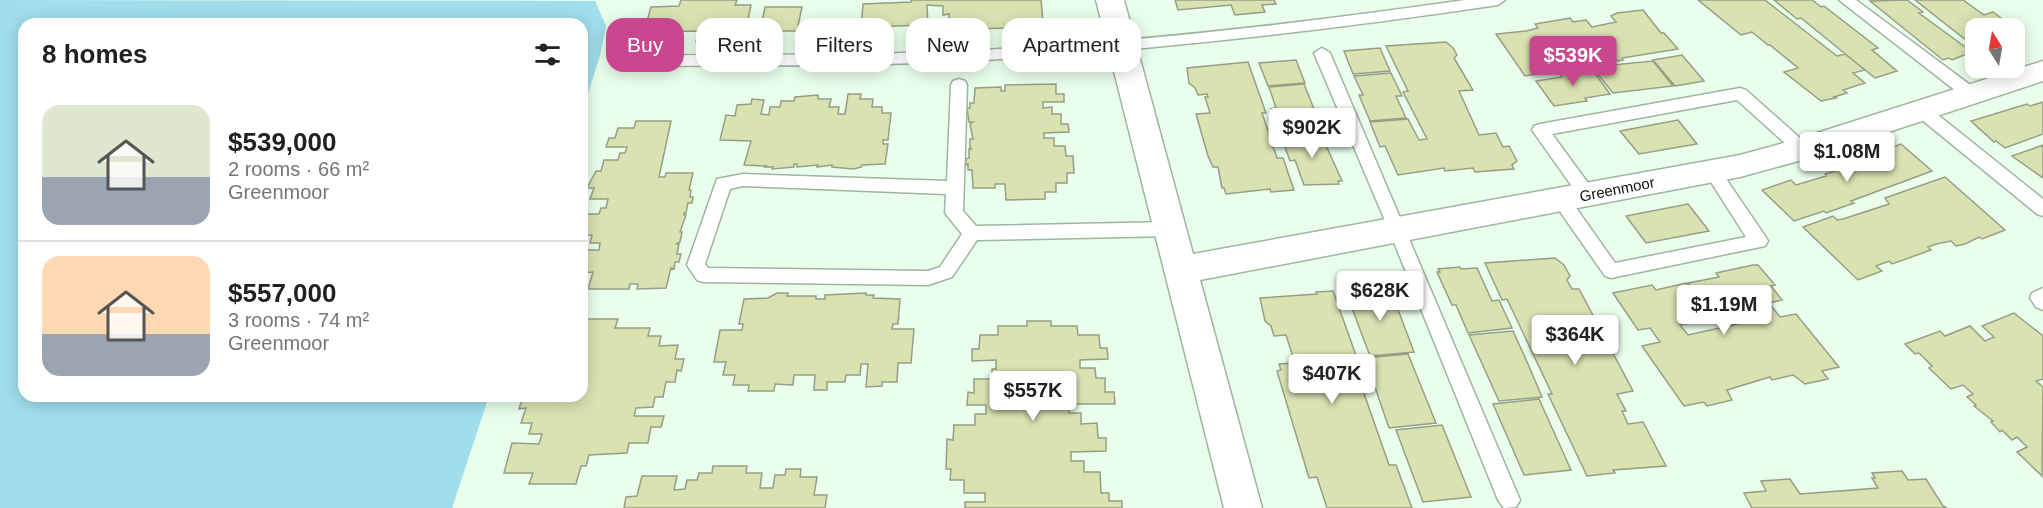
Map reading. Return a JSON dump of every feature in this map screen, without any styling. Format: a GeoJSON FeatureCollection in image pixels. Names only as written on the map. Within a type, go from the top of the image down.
{"type":"FeatureCollection","features":[{"type":"Feature","properties":{"kind":"street"},"geometry":{"type":"LineString","coordinates":[[1110,0],[1115,18]]}},
{"type":"Feature","properties":{"kind":"street","name":"Greenmoor"},"geometry":{"type":"LineString","coordinates":[[1181,270],[1712,171],[1802,149],[2043,71]]}},
{"type":"Feature","properties":{"kind":"street"},"geometry":{"type":"LineString","coordinates":[[1129,72],[1243,508]]}},
{"type":"Feature","properties":{"kind":"lane"},"geometry":{"type":"LineString","coordinates":[[1141,41],[1383,17],[1498,0]]}},
{"type":"Feature","properties":{"kind":"lane"},"geometry":{"type":"LineString","coordinates":[[1846,0],[1971,94]]}},
{"type":"Feature","properties":{"kind":"lane"},"geometry":{"type":"LineString","coordinates":[[684,60],[1002,53]]}},
{"type":"Feature","properties":{"kind":"lane"},"geometry":{"type":"LineString","coordinates":[[1322,53],[1398,230],[1509,500]]}},
{"type":"Feature","properties":{"kind":"lane"},"geometry":{"type":"LineString","coordinates":[[959,85],[954,213],[972,233],[1169,229]]}},
{"type":"Feature","properties":{"kind":"lane"},"geometry":{"type":"LineString","coordinates":[[1712,171],[1759,241],[1611,271],[1540,130],[1740,94],[1802,149]]}},
{"type":"Feature","properties":{"kind":"lane"},"geometry":{"type":"LineString","coordinates":[[1922,111],[2043,209]]}},
{"type":"Feature","properties":{"kind":"lane"},"geometry":{"type":"LineString","coordinates":[[955,188],[743,180],[723,184],[696,265],[703,275],[928,278],[946,272],[972,233]]}},
{"type":"Feature","properties":{"kind":"lane"},"geometry":{"type":"LineString","coordinates":[[2043,296],[2039,298],[2043,302]]}},
{"type":"Feature","properties":{"kind":"water"},"geometry":{"type":"Polygon","coordinates":[[[0,0],[595,1],[606,26],[600,56],[588,93],[588,18],[18,18],[18,402],[487,402],[452,508],[0,508],[0,0]]]}},
{"type":"Feature","properties":{"kind":"building"},"geometry":{"type":"Polygon","coordinates":[[[681,0],[737,0],[735,5],[751,5],[748,18],[696,18],[696,31],[684,31],[684,18],[648,18],[651,7],[679,6],[681,0]]]}},
{"type":"Feature","properties":{"kind":"building"},"geometry":{"type":"Polygon","coordinates":[[[911,0],[1041,0],[1043,18],[1002,18],[1002,28],[990,28],[990,18],[949,18],[949,14],[943,15],[943,6],[927,5],[928,18],[906,18],[906,26],[894,26],[894,18],[862,18],[863,4],[911,2],[911,0]]]}},
{"type":"Feature","properties":{"kind":"building"},"geometry":{"type":"Polygon","coordinates":[[[1175,0],[1274,0],[1276,4],[1262,5],[1265,12],[1235,15],[1231,5],[1178,10],[1175,0]]]}},
{"type":"Feature","properties":{"kind":"building"},"geometry":{"type":"Polygon","coordinates":[[[1698,0],[1765,0],[1837,56],[1845,54],[1865,70],[1853,73],[1865,83],[1843,90],[1847,93],[1834,97],[1836,98],[1821,101],[1784,72],[1798,68],[1770,45],[1752,32],[1741,35],[1698,0]]]}},
{"type":"Feature","properties":{"kind":"building"},"geometry":{"type":"Polygon","coordinates":[[[1774,0],[1812,0],[1821,7],[1824,6],[1878,48],[1872,50],[1897,71],[1875,78],[1801,18],[1797,19],[1774,0]]]}},
{"type":"Feature","properties":{"kind":"building"},"geometry":{"type":"Polygon","coordinates":[[[1907,0],[1923,12],[1919,13],[1965,47],[1965,55],[1952,60],[1949,58],[1943,60],[1870,1],[1907,0]]]}},
{"type":"Feature","properties":{"kind":"building"},"geometry":{"type":"Polygon","coordinates":[[[1915,0],[1963,0],[1984,15],[1993,12],[2001,18],[1965,18],[1965,39],[1915,0]]]}},
{"type":"Feature","properties":{"kind":"building"},"geometry":{"type":"Polygon","coordinates":[[[765,7],[802,7],[800,18],[795,18],[795,31],[783,31],[783,18],[763,18],[765,7]]]}},
{"type":"Feature","properties":{"kind":"building"},"geometry":{"type":"Polygon","coordinates":[[[1643,10],[1661,33],[1664,33],[1678,49],[1622,58],[1623,60],[1618,61],[1613,58],[1559,67],[1561,70],[1525,76],[1496,34],[1526,31],[1538,28],[1535,24],[1570,18],[1573,22],[1586,20],[1592,27],[1616,22],[1611,16],[1617,13],[1643,10]]]}},
{"type":"Feature","properties":{"kind":"building"},"geometry":{"type":"Polygon","coordinates":[[[1446,42],[1457,55],[1454,58],[1473,90],[1459,91],[1479,135],[1496,133],[1503,147],[1509,146],[1517,161],[1512,165],[1514,169],[1475,172],[1473,168],[1445,171],[1444,168],[1398,175],[1385,146],[1380,147],[1370,122],[1408,119],[1419,140],[1427,139],[1403,92],[1408,91],[1386,46],[1446,42]]]}},
{"type":"Feature","properties":{"kind":"building"},"geometry":{"type":"Polygon","coordinates":[[[1380,48],[1390,71],[1353,74],[1344,51],[1380,48]]]}},
{"type":"Feature","properties":{"kind":"building"},"geometry":{"type":"Polygon","coordinates":[[[1682,55],[1704,81],[1675,86],[1653,60],[1682,55]]]}},
{"type":"Feature","properties":{"kind":"building"},"geometry":{"type":"Polygon","coordinates":[[[1296,60],[1305,83],[1268,86],[1259,63],[1296,60]]]}},
{"type":"Feature","properties":{"kind":"building"},"geometry":{"type":"Polygon","coordinates":[[[1653,61],[1673,86],[1613,93],[1592,67],[1653,61]]]}},
{"type":"Feature","properties":{"kind":"building"},"geometry":{"type":"Polygon","coordinates":[[[1248,62],[1266,113],[1262,113],[1277,158],[1283,158],[1294,190],[1271,192],[1270,189],[1226,194],[1222,188],[1218,167],[1213,167],[1208,156],[1196,114],[1210,113],[1205,97],[1208,97],[1207,94],[1198,95],[1189,83],[1187,68],[1248,62]]]}},
{"type":"Feature","properties":{"kind":"building"},"geometry":{"type":"Polygon","coordinates":[[[1591,68],[1610,94],[1585,98],[1587,101],[1554,106],[1536,81],[1562,77],[1559,73],[1591,68]]]}},
{"type":"Feature","properties":{"kind":"building"},"geometry":{"type":"Polygon","coordinates":[[[1391,73],[1402,96],[1396,96],[1406,118],[1370,121],[1359,95],[1363,95],[1354,76],[1391,73]]]}},
{"type":"Feature","properties":{"kind":"building"},"geometry":{"type":"Polygon","coordinates":[[[1056,84],[1056,94],[1064,94],[1064,102],[1043,102],[1043,108],[1052,107],[1052,114],[1061,114],[1061,124],[1068,124],[1069,132],[1044,133],[1044,138],[1054,138],[1054,146],[1065,146],[1066,156],[1073,156],[1074,173],[1067,173],[1067,183],[1056,183],[1056,192],[1045,192],[1045,199],[1006,200],[1005,184],[995,184],[995,188],[973,188],[972,170],[968,170],[968,164],[966,165],[969,149],[972,149],[970,139],[973,139],[970,124],[973,122],[969,122],[967,108],[970,108],[970,103],[974,103],[975,88],[1001,87],[1001,91],[1005,91],[1005,85],[1056,84]]]}},
{"type":"Feature","properties":{"kind":"building"},"geometry":{"type":"Polygon","coordinates":[[[1304,84],[1314,109],[1310,109],[1318,130],[1280,134],[1271,109],[1276,108],[1269,87],[1304,84]]]}},
{"type":"Feature","properties":{"kind":"building"},"geometry":{"type":"Polygon","coordinates":[[[848,94],[861,94],[860,99],[873,99],[872,107],[882,107],[882,113],[891,113],[888,140],[883,140],[883,144],[888,144],[885,164],[862,165],[854,169],[832,167],[832,165],[797,167],[797,164],[794,164],[794,167],[772,169],[773,167],[744,165],[751,141],[720,140],[726,115],[735,116],[737,105],[751,104],[752,99],[764,100],[761,114],[769,115],[770,107],[780,107],[781,101],[794,101],[795,97],[818,95],[818,99],[831,99],[829,107],[839,107],[838,114],[845,114],[848,94]]]}},
{"type":"Feature","properties":{"kind":"building"},"geometry":{"type":"Polygon","coordinates":[[[2043,102],[2043,134],[2005,148],[1996,141],[1994,142],[1971,121],[2027,104],[2030,106],[2043,102]]]}},
{"type":"Feature","properties":{"kind":"building"},"geometry":{"type":"Polygon","coordinates":[[[1678,120],[1697,144],[1639,154],[1620,131],[1678,120]]]}},
{"type":"Feature","properties":{"kind":"building"},"geometry":{"type":"Polygon","coordinates":[[[636,121],[671,121],[659,177],[665,177],[666,173],[693,173],[689,190],[691,190],[690,197],[693,197],[692,203],[688,203],[686,213],[684,213],[686,215],[680,232],[682,232],[680,242],[676,244],[679,244],[677,254],[681,254],[679,262],[675,262],[674,269],[671,268],[666,288],[637,289],[638,284],[630,284],[629,289],[588,289],[593,272],[588,272],[588,250],[599,250],[600,243],[590,243],[592,235],[588,235],[588,214],[599,214],[601,208],[606,208],[608,199],[590,199],[594,188],[588,188],[588,186],[596,171],[601,171],[604,160],[618,160],[620,153],[625,153],[627,147],[606,147],[609,138],[615,138],[618,128],[634,128],[636,121]]]}},
{"type":"Feature","properties":{"kind":"building"},"geometry":{"type":"Polygon","coordinates":[[[1320,132],[1342,181],[1338,181],[1339,184],[1304,185],[1295,160],[1290,161],[1281,136],[1320,132]]]}},
{"type":"Feature","properties":{"kind":"building"},"geometry":{"type":"Polygon","coordinates":[[[1901,144],[1932,171],[1851,201],[1854,203],[1826,213],[1824,211],[1794,221],[1762,190],[1791,180],[1796,185],[1826,176],[1825,174],[1852,166],[1849,163],[1901,144]]]}},
{"type":"Feature","properties":{"kind":"building"},"geometry":{"type":"Polygon","coordinates":[[[2043,145],[2043,178],[2012,156],[2043,145]]]}},
{"type":"Feature","properties":{"kind":"building"},"geometry":{"type":"Polygon","coordinates":[[[1945,177],[2005,230],[1956,246],[1951,241],[1936,244],[1928,247],[1931,250],[1892,264],[1889,261],[1876,266],[1882,271],[1858,280],[1803,227],[1833,216],[1837,220],[1843,219],[1889,204],[1885,198],[1945,177]]]}},
{"type":"Feature","properties":{"kind":"building"},"geometry":{"type":"Polygon","coordinates":[[[1688,204],[1709,231],[1646,243],[1626,216],[1688,204]]]}},
{"type":"Feature","properties":{"kind":"building"},"geometry":{"type":"Polygon","coordinates":[[[1555,258],[1564,265],[1570,276],[1567,280],[1572,289],[1579,289],[1633,391],[1617,394],[1626,411],[1622,411],[1628,424],[1643,422],[1666,466],[1613,470],[1615,473],[1587,476],[1548,394],[1552,394],[1507,299],[1502,300],[1485,263],[1555,258]]]}},
{"type":"Feature","properties":{"kind":"building"},"geometry":{"type":"Polygon","coordinates":[[[1758,265],[1775,285],[1771,286],[1782,300],[1769,303],[1780,317],[1796,314],[1839,367],[1822,371],[1828,379],[1805,384],[1793,375],[1772,380],[1770,377],[1727,390],[1732,400],[1707,406],[1704,402],[1684,406],[1642,346],[1660,342],[1650,328],[1638,330],[1613,293],[1652,285],[1656,290],[1686,283],[1712,318],[1680,325],[1688,335],[1751,321],[1744,312],[1715,318],[1688,283],[1719,277],[1716,273],[1758,265]]]}},
{"type":"Feature","properties":{"kind":"building"},"geometry":{"type":"Polygon","coordinates":[[[1460,267],[1461,269],[1477,268],[1492,301],[1499,300],[1512,328],[1468,333],[1456,305],[1452,305],[1437,272],[1440,272],[1438,269],[1460,267]]]}},
{"type":"Feature","properties":{"kind":"building"},"geometry":{"type":"Polygon","coordinates":[[[1386,287],[1387,291],[1391,291],[1414,352],[1370,356],[1347,295],[1367,293],[1365,289],[1386,287]]]}},
{"type":"Feature","properties":{"kind":"building"},"geometry":{"type":"Polygon","coordinates":[[[1333,291],[1358,361],[1353,362],[1389,465],[1396,465],[1412,508],[1327,508],[1317,477],[1309,478],[1277,371],[1281,370],[1279,364],[1295,363],[1286,335],[1274,336],[1271,326],[1265,321],[1260,298],[1333,291]]]}},
{"type":"Feature","properties":{"kind":"building"},"geometry":{"type":"Polygon","coordinates":[[[777,293],[788,293],[787,296],[816,296],[816,299],[825,299],[825,295],[866,293],[866,295],[874,295],[873,298],[900,299],[898,324],[893,324],[892,329],[914,329],[911,363],[898,363],[897,382],[882,382],[882,386],[866,387],[868,364],[861,364],[860,375],[846,375],[845,382],[827,382],[827,390],[814,390],[815,375],[794,375],[793,385],[775,384],[774,391],[748,391],[749,385],[733,385],[735,375],[723,375],[726,362],[714,362],[720,330],[742,330],[743,324],[739,324],[744,299],[768,298],[777,293]]]}},
{"type":"Feature","properties":{"kind":"building"},"geometry":{"type":"Polygon","coordinates":[[[2014,313],[2043,336],[2043,379],[2036,381],[2043,387],[2042,476],[2017,452],[2027,447],[2017,437],[2012,440],[2002,430],[2000,432],[1991,422],[1993,421],[1974,406],[1976,405],[1967,397],[1973,394],[1963,385],[1951,389],[1929,368],[1932,366],[1919,353],[1915,354],[1905,344],[1940,331],[1945,336],[1970,326],[1985,341],[1994,337],[1982,326],[2014,313]]]}},
{"type":"Feature","properties":{"kind":"building"},"geometry":{"type":"Polygon","coordinates":[[[588,319],[618,319],[615,328],[650,328],[648,336],[661,336],[659,346],[678,345],[675,359],[684,359],[681,371],[677,370],[675,382],[666,382],[663,397],[655,397],[653,407],[636,408],[634,416],[664,416],[661,427],[651,427],[648,443],[629,443],[627,453],[589,455],[586,466],[581,466],[576,484],[529,484],[533,473],[504,473],[512,443],[539,444],[542,434],[529,434],[532,423],[521,423],[526,408],[519,409],[521,402],[588,402],[588,319]]]}},
{"type":"Feature","properties":{"kind":"building"},"geometry":{"type":"Polygon","coordinates":[[[1027,321],[1051,321],[1051,326],[1077,326],[1078,335],[1099,335],[1100,348],[1107,348],[1108,359],[1080,360],[1080,368],[1095,368],[1096,378],[1105,378],[1105,392],[1114,392],[1115,404],[1069,404],[1069,413],[1081,413],[1081,424],[1097,423],[1098,438],[1106,438],[1106,451],[1071,452],[1071,461],[1084,461],[1084,472],[1100,472],[1101,493],[1109,493],[1109,501],[1122,501],[1122,508],[965,508],[965,502],[985,502],[985,493],[964,493],[964,480],[950,480],[951,469],[946,469],[947,439],[953,440],[954,425],[975,425],[975,414],[986,414],[986,405],[967,405],[968,392],[974,393],[974,379],[992,379],[992,369],[996,369],[996,360],[972,361],[972,349],[979,349],[980,335],[998,335],[998,326],[1027,326],[1027,321]]]}},
{"type":"Feature","properties":{"kind":"building"},"geometry":{"type":"Polygon","coordinates":[[[1513,331],[1542,397],[1499,401],[1469,335],[1513,331]]]}},
{"type":"Feature","properties":{"kind":"building"},"geometry":{"type":"Polygon","coordinates":[[[1408,354],[1436,423],[1389,428],[1365,358],[1408,354]]]}},
{"type":"Feature","properties":{"kind":"building"},"geometry":{"type":"Polygon","coordinates":[[[1539,399],[1571,470],[1524,475],[1493,404],[1539,399]]]}},
{"type":"Feature","properties":{"kind":"building"},"geometry":{"type":"Polygon","coordinates":[[[1442,425],[1471,497],[1423,502],[1396,430],[1442,425]]]}},
{"type":"Feature","properties":{"kind":"building"},"geometry":{"type":"Polygon","coordinates":[[[713,466],[747,466],[746,473],[762,473],[760,488],[773,488],[775,475],[785,475],[786,469],[801,469],[800,477],[817,477],[814,495],[827,495],[825,508],[624,508],[626,497],[637,496],[642,476],[677,476],[674,490],[685,489],[687,480],[697,480],[699,473],[712,473],[713,466]]]}},
{"type":"Feature","properties":{"kind":"building"},"geometry":{"type":"Polygon","coordinates":[[[1902,471],[1908,480],[1926,479],[1943,506],[1947,508],[1752,508],[1744,493],[1766,491],[1761,481],[1790,479],[1800,494],[1878,488],[1872,478],[1875,478],[1872,473],[1902,471]]]}}]}
